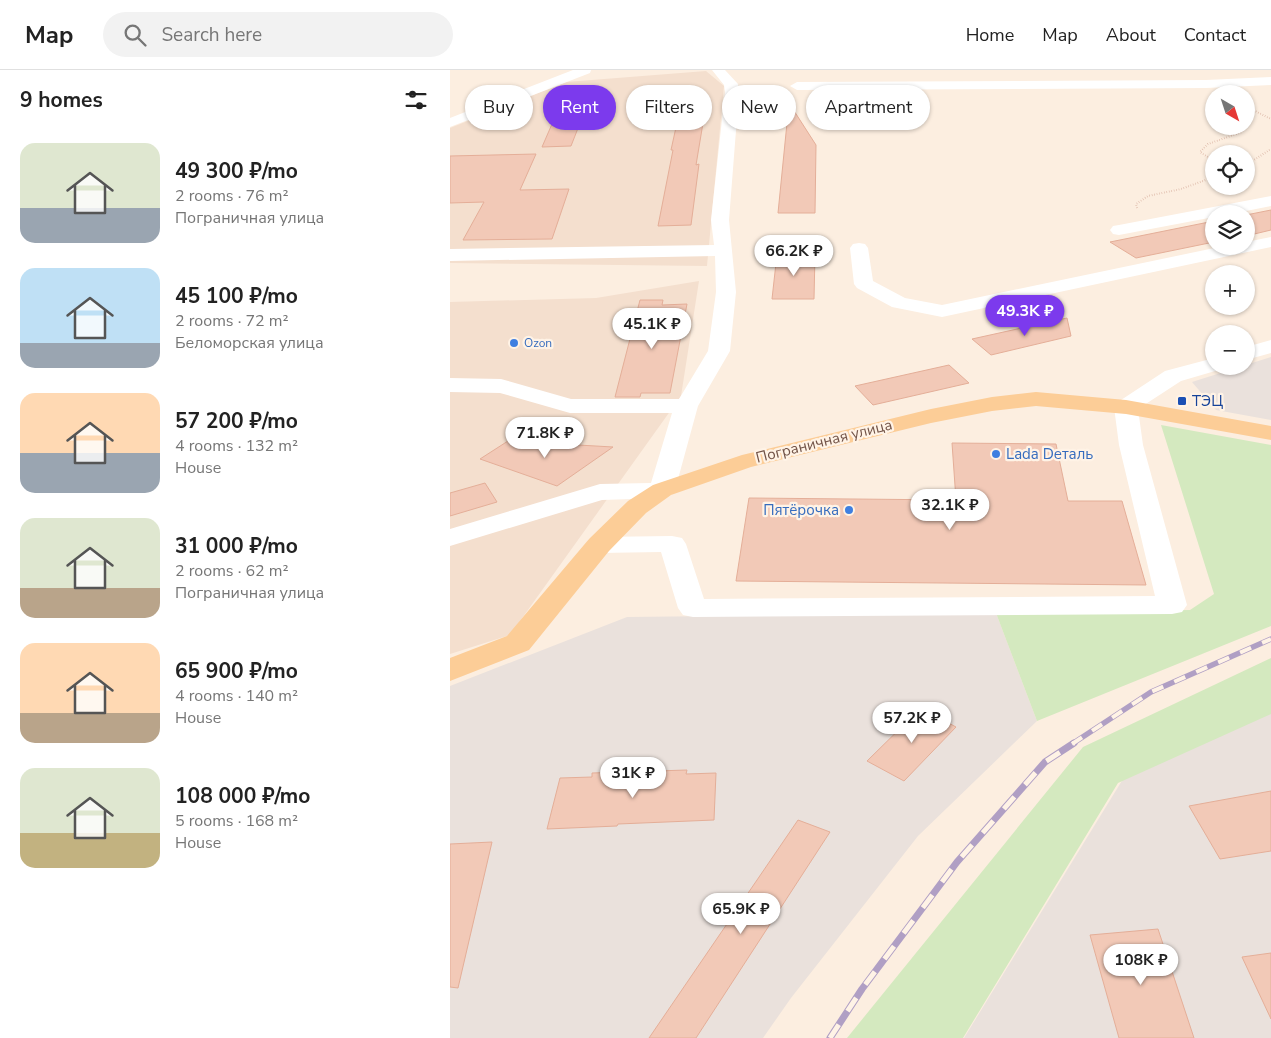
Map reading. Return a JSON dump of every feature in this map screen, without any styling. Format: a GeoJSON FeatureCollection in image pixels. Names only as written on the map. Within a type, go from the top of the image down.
{"type":"FeatureCollection","features":[{"type":"Feature","properties":{"kind":"main road","name":"Пограничная улица"},"geometry":{"type":"LineString","coordinates":[[450,670],[518,643],[599,545],[637,507],[662,490],[742,462],[931,416],[992,404],[1036,400],[1126,407],[1271,433]]}},
{"type":"Feature","properties":{"kind":"street"},"geometry":{"type":"LineString","coordinates":[[450,123],[585,70]]}},
{"type":"Feature","properties":{"kind":"street"},"geometry":{"type":"LineString","coordinates":[[450,538],[600,492],[662,490],[686,406],[719,351],[726,292],[720,220],[732,92],[731,84],[718,70]]}},
{"type":"Feature","properties":{"kind":"street"},"geometry":{"type":"LineString","coordinates":[[818,71],[798,86],[1206,84],[1271,81]]}},
{"type":"Feature","properties":{"kind":"street"},"geometry":{"type":"LineString","coordinates":[[1119,230],[1271,201]]}},
{"type":"Feature","properties":{"kind":"street"},"geometry":{"type":"LineString","coordinates":[[859,248],[864,284],[899,303],[942,310],[1271,242]]}},
{"type":"Feature","properties":{"kind":"street"},"geometry":{"type":"LineString","coordinates":[[450,255],[724,250]]}},
{"type":"Feature","properties":{"kind":"street"},"geometry":{"type":"LineString","coordinates":[[1255,351],[1271,346]]}},
{"type":"Feature","properties":{"kind":"street"},"geometry":{"type":"LineString","coordinates":[[599,545],[672,544],[693,608],[1172,605],[1131,445],[1126,407],[1173,376],[1205,367]]}},
{"type":"Feature","properties":{"kind":"street"},"geometry":{"type":"LineString","coordinates":[[450,386],[501,386],[570,406],[686,406]]}},
{"type":"Feature","properties":{"kind":"path"},"geometry":{"type":"LineString","coordinates":[[1255,111],[1271,119]]}},
{"type":"Feature","properties":{"kind":"path"},"geometry":{"type":"LineString","coordinates":[[1207,145],[1234,135]]}},
{"type":"Feature","properties":{"kind":"path"},"geometry":{"type":"LineString","coordinates":[[1205,147],[1200,152],[1205,155]]}},
{"type":"Feature","properties":{"kind":"path"},"geometry":{"type":"LineString","coordinates":[[1255,159],[1271,149]]}},
{"type":"Feature","properties":{"kind":"path"},"geometry":{"type":"LineString","coordinates":[[1139,226],[1136,204],[1148,196],[1181,189],[1205,180]]}},
{"type":"Feature","properties":{"kind":"shaded area"},"geometry":{"type":"Polygon","coordinates":[[[706,71],[723,85],[707,266],[450,263],[450,128],[465,122],[465,130],[533,130],[533,95],[543,91],[543,130],[616,130],[616,85],[558,85],[566,82],[706,71]]]}},
{"type":"Feature","properties":{"kind":"shaded area"},"geometry":{"type":"Polygon","coordinates":[[[699,281],[681,396],[510,635],[450,654],[450,302],[596,298],[699,281]]]}},
{"type":"Feature","properties":{"kind":"shaded area"},"geometry":{"type":"Polygon","coordinates":[[[1271,357],[1271,420],[1216,410],[1192,382],[1214,375],[1255,375],[1255,362],[1271,357]]]}},
{"type":"Feature","properties":{"kind":"shaded area"},"geometry":{"type":"Polygon","coordinates":[[[996,613],[1037,721],[918,836],[791,998],[763,1038],[450,1038],[450,686],[627,617],[996,613]]]}},
{"type":"Feature","properties":{"kind":"shaded area"},"geometry":{"type":"Polygon","coordinates":[[[1271,713],[1271,1038],[964,1038],[1123,779],[1271,713]]]}},
{"type":"Feature","properties":{"kind":"green space"},"geometry":{"type":"Polygon","coordinates":[[[1161,425],[1271,445],[1271,626],[1037,721],[996,613],[1190,610],[1214,594],[1161,425]]]}},
{"type":"Feature","properties":{"kind":"green space"},"geometry":{"type":"Polygon","coordinates":[[[1271,658],[1271,714],[1118,783],[963,1038],[847,1038],[1083,747],[1271,658]]]}},
{"type":"Feature","properties":{"kind":"building"},"geometry":{"type":"Polygon","coordinates":[[[796,114],[816,145],[815,213],[778,213],[786,130],[796,130],[796,114]]]}},
{"type":"Feature","properties":{"kind":"building"},"geometry":{"type":"Polygon","coordinates":[[[549,130],[577,130],[571,146],[542,147],[549,130]]]}},
{"type":"Feature","properties":{"kind":"building"},"geometry":{"type":"Polygon","coordinates":[[[675,130],[702,130],[696,165],[699,164],[691,225],[658,226],[673,150],[671,150],[675,130]]]}},
{"type":"Feature","properties":{"kind":"building"},"geometry":{"type":"Polygon","coordinates":[[[536,154],[520,190],[569,189],[552,239],[463,240],[484,202],[450,203],[450,156],[536,154]]]}},
{"type":"Feature","properties":{"kind":"building"},"geometry":{"type":"Polygon","coordinates":[[[1271,210],[1271,230],[1255,234],[1255,213],[1271,210]]]}},
{"type":"Feature","properties":{"kind":"building"},"geometry":{"type":"Polygon","coordinates":[[[1205,223],[1205,244],[1136,258],[1110,242],[1205,223]]]}},
{"type":"Feature","properties":{"kind":"building"},"geometry":{"type":"Polygon","coordinates":[[[777,254],[815,254],[814,299],[772,299],[777,254]]]}},
{"type":"Feature","properties":{"kind":"building"},"geometry":{"type":"Polygon","coordinates":[[[640,300],[663,300],[662,305],[687,304],[670,393],[641,393],[640,397],[615,397],[640,300]]]}},
{"type":"Feature","properties":{"kind":"building"},"geometry":{"type":"Polygon","coordinates":[[[1067,318],[1071,336],[991,355],[972,339],[1067,318]]]}},
{"type":"Feature","properties":{"kind":"building"},"geometry":{"type":"Polygon","coordinates":[[[949,365],[969,383],[873,405],[855,386],[949,365]]]}},
{"type":"Feature","properties":{"kind":"building"},"geometry":{"type":"Polygon","coordinates":[[[508,441],[613,447],[557,486],[480,459],[508,441]]]}},
{"type":"Feature","properties":{"kind":"building"},"geometry":{"type":"Polygon","coordinates":[[[952,443],[1056,444],[1068,501],[1122,501],[1146,585],[736,581],[749,498],[956,500],[952,443]]]}},
{"type":"Feature","properties":{"kind":"building"},"geometry":{"type":"Polygon","coordinates":[[[485,483],[497,502],[450,516],[450,493],[485,483]]]}},
{"type":"Feature","properties":{"kind":"building"},"geometry":{"type":"Polygon","coordinates":[[[921,708],[956,727],[904,781],[867,761],[921,708]]]}},
{"type":"Feature","properties":{"kind":"building"},"geometry":{"type":"Polygon","coordinates":[[[687,770],[686,774],[716,773],[714,820],[547,829],[560,778],[592,777],[592,773],[687,770]]]}},
{"type":"Feature","properties":{"kind":"building"},"geometry":{"type":"Polygon","coordinates":[[[1271,791],[1271,851],[1220,859],[1189,806],[1271,791]]]}},
{"type":"Feature","properties":{"kind":"building"},"geometry":{"type":"Polygon","coordinates":[[[798,820],[830,832],[696,1038],[649,1038],[798,820]]]}},
{"type":"Feature","properties":{"kind":"building"},"geometry":{"type":"Polygon","coordinates":[[[492,842],[458,988],[450,987],[450,844],[492,842]]]}},
{"type":"Feature","properties":{"kind":"building"},"geometry":{"type":"Polygon","coordinates":[[[1158,929],[1194,1038],[1119,1038],[1090,935],[1158,929]]]}},
{"type":"Feature","properties":{"kind":"building"},"geometry":{"type":"Polygon","coordinates":[[[1271,953],[1271,1019],[1242,957],[1271,953]]]}},
{"type":"Feature","properties":{"kind":"railway"},"geometry":{"type":"LineString","coordinates":[[1072,744],[1151,692],[1271,639]]}},
{"type":"Feature","properties":{"kind":"railway"},"geometry":{"type":"LineString","coordinates":[[830,1038],[862,989],[957,862],[1045,762],[1074,743]]}},
{"type":"Feature","properties":{"kind":"place","name":"Ozon"},"geometry":{"type":"Point","coordinates":[514,343]}},
{"type":"Feature","properties":{"kind":"place","name":"ТЭЦ"},"geometry":{"type":"Point","coordinates":[1182,401]}},
{"type":"Feature","properties":{"kind":"place","name":"Lada Dеталь"},"geometry":{"type":"Point","coordinates":[996,454]}},
{"type":"Feature","properties":{"kind":"place","name":"Пятёрочка"},"geometry":{"type":"Point","coordinates":[849,510]}}]}
